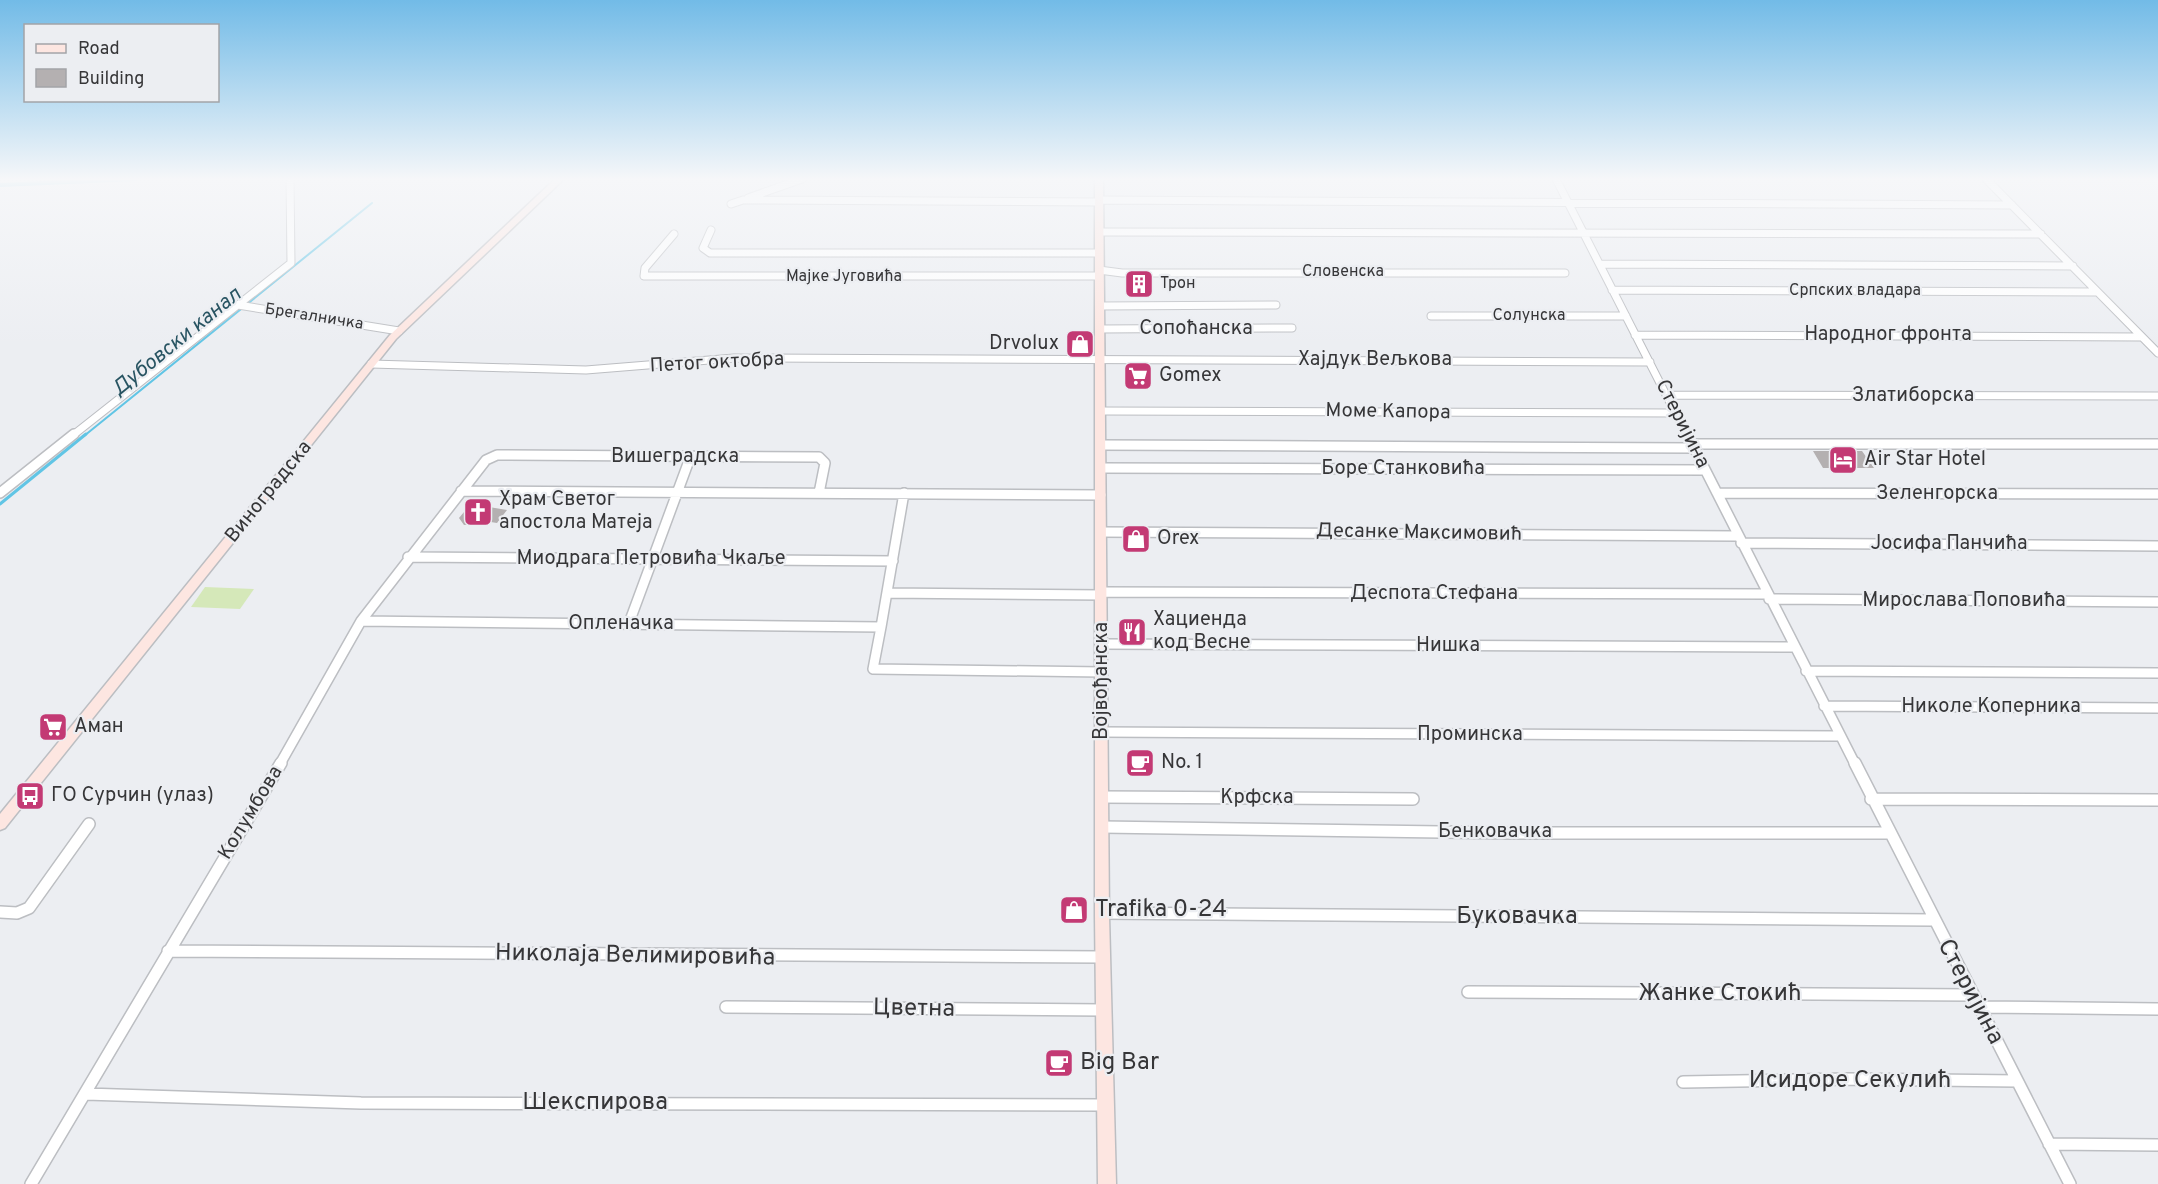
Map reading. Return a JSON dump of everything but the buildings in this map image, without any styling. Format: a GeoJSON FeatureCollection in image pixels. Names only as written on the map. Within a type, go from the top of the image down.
{"type":"FeatureCollection","features":[{"type":"Feature","properties":{"kind":"main road","name":"Виноградска"},"geometry":{"type":"LineString","coordinates":[[0,824],[399,331],[501,234]]}},
{"type":"Feature","properties":{"kind":"main road","name":"Војвођанска"},"geometry":{"type":"LineString","coordinates":[[1099,234],[1102,957],[1107,1184]]}},
{"type":"Feature","properties":{"kind":"street","name":"Брегалничка"},"geometry":{"type":"LineString","coordinates":[[240,306],[292,261],[291,234]]}},
{"type":"Feature","properties":{"kind":"street","name":"Мајке Југовића"},"geometry":{"type":"LineString","coordinates":[[674,234],[643,271],[644,276],[685,278],[1099,274]]}},
{"type":"Feature","properties":{"kind":"street"},"geometry":{"type":"LineString","coordinates":[[709,234],[703,248],[710,253],[1099,253]]}},
{"type":"Feature","properties":{"kind":"street","name":"Стеријина"},"geometry":{"type":"LineString","coordinates":[[1584,234],[1706,470],[1871,800],[2070,1184]]}},
{"type":"Feature","properties":{"kind":"street"},"geometry":{"type":"LineString","coordinates":[[2041,234],[2158,353]]}},
{"type":"Feature","properties":{"kind":"street"},"geometry":{"type":"LineString","coordinates":[[1600,264],[2073,266]]}},
{"type":"Feature","properties":{"kind":"street","name":"Словенска"},"geometry":{"type":"LineString","coordinates":[[1099,274],[1565,273]]}},
{"type":"Feature","properties":{"kind":"street","name":"Српских владара"},"geometry":{"type":"LineString","coordinates":[[1612,290],[2097,292]]}},
{"type":"Feature","properties":{"kind":"street"},"geometry":{"type":"LineString","coordinates":[[1100,306],[1276,305]]}},
{"type":"Feature","properties":{"kind":"street","name":"Брегалничка"},"geometry":{"type":"LineString","coordinates":[[240,306],[399,331]]}},
{"type":"Feature","properties":{"kind":"street"},"geometry":{"type":"LineString","coordinates":[[0,493],[240,306]]}},
{"type":"Feature","properties":{"kind":"street","name":"Солунска"},"geometry":{"type":"LineString","coordinates":[[1431,316],[1626,316]]}},
{"type":"Feature","properties":{"kind":"street","name":"Сопоћанска"},"geometry":{"type":"LineString","coordinates":[[1100,329],[1292,328]]}},
{"type":"Feature","properties":{"kind":"street","name":"Народног фронта"},"geometry":{"type":"LineString","coordinates":[[1635,335],[2141,337]]}},
{"type":"Feature","properties":{"kind":"street","name":"Петог октобра"},"geometry":{"type":"LineString","coordinates":[[371,364],[586,370],[734,358],[1100,359]]}},
{"type":"Feature","properties":{"kind":"street","name":"Хајдук Вељкова"},"geometry":{"type":"LineString","coordinates":[[1100,359],[1650,362]]}},
{"type":"Feature","properties":{"kind":"street","name":"Златиборска"},"geometry":{"type":"LineString","coordinates":[[1667,395],[2158,396]]}},
{"type":"Feature","properties":{"kind":"street","name":"Моме Капора"},"geometry":{"type":"LineString","coordinates":[[1101,411],[1676,413]]}},
{"type":"Feature","properties":{"kind":"street"},"geometry":{"type":"LineString","coordinates":[[1101,445],[2158,444]]}},
{"type":"Feature","properties":{"kind":"street","name":"Вишеградска"},"geometry":{"type":"LineString","coordinates":[[491,456],[821,458],[825,463],[819,493]]}},
{"type":"Feature","properties":{"kind":"street","name":"Колумбова"},"geometry":{"type":"LineString","coordinates":[[31,1184],[290,748],[361,621],[408,556],[491,456]]}},
{"type":"Feature","properties":{"kind":"street"},"geometry":{"type":"LineString","coordinates":[[629,623],[690,458]]}},
{"type":"Feature","properties":{"kind":"street","name":"Боре Станковића"},"geometry":{"type":"LineString","coordinates":[[1101,468],[1706,470]]}},
{"type":"Feature","properties":{"kind":"street","name":"Вишеградска"},"geometry":{"type":"LineString","coordinates":[[461,491],[1101,495]]}},
{"type":"Feature","properties":{"kind":"street"},"geometry":{"type":"LineString","coordinates":[[904,493],[873,669],[1102,672]]}},
{"type":"Feature","properties":{"kind":"street","name":"Зеленгорска"},"geometry":{"type":"LineString","coordinates":[[1717,493],[2158,494]]}},
{"type":"Feature","properties":{"kind":"street","name":"Десанке Максимовић"},"geometry":{"type":"LineString","coordinates":[[1101,532],[1739,540]]}},
{"type":"Feature","properties":{"kind":"street","name":"Јосифа Панчића"},"geometry":{"type":"LineString","coordinates":[[1739,540],[2158,546]]}},
{"type":"Feature","properties":{"kind":"street","name":"Миодрага Петровића Чкаље"},"geometry":{"type":"LineString","coordinates":[[408,556],[893,561]]}},
{"type":"Feature","properties":{"kind":"street"},"geometry":{"type":"LineString","coordinates":[[887,593],[1102,594]]}},
{"type":"Feature","properties":{"kind":"street","name":"Деспота Стефана"},"geometry":{"type":"LineString","coordinates":[[1102,594],[1768,597]]}},
{"type":"Feature","properties":{"kind":"street","name":"Мирослава Поповића"},"geometry":{"type":"LineString","coordinates":[[1768,597],[2158,602]]}},
{"type":"Feature","properties":{"kind":"street","name":"Опленачка"},"geometry":{"type":"LineString","coordinates":[[361,621],[881,627]]}},
{"type":"Feature","properties":{"kind":"street","name":"Нишка"},"geometry":{"type":"LineString","coordinates":[[1102,644],[1794,647]]}},
{"type":"Feature","properties":{"kind":"street"},"geometry":{"type":"LineString","coordinates":[[1806,671],[2158,673]]}},
{"type":"Feature","properties":{"kind":"street","name":"Николе Коперника"},"geometry":{"type":"LineString","coordinates":[[1824,706],[2158,708]]}},
{"type":"Feature","properties":{"kind":"street","name":"Проминска"},"geometry":{"type":"LineString","coordinates":[[1101,732],[1839,736]]}},
{"type":"Feature","properties":{"kind":"street","name":"Крфска"},"geometry":{"type":"LineString","coordinates":[[1101,797],[1413,799]]}},
{"type":"Feature","properties":{"kind":"street"},"geometry":{"type":"LineString","coordinates":[[1871,800],[2158,800]]}},
{"type":"Feature","properties":{"kind":"street"},"geometry":{"type":"LineString","coordinates":[[0,912],[17,913],[29,908],[89,824]]}},
{"type":"Feature","properties":{"kind":"street","name":"Бенковачка"},"geometry":{"type":"LineString","coordinates":[[1102,827],[1510,832],[1888,833]]}},
{"type":"Feature","properties":{"kind":"street","name":"Буковачка"},"geometry":{"type":"LineString","coordinates":[[1102,913],[1933,920]]}},
{"type":"Feature","properties":{"kind":"street","name":"Николаја Велимировића"},"geometry":{"type":"LineString","coordinates":[[168,951],[1102,957]]}},
{"type":"Feature","properties":{"kind":"street","name":"Жанке Стокић"},"geometry":{"type":"LineString","coordinates":[[1468,992],[1971,995]]}},
{"type":"Feature","properties":{"kind":"street"},"geometry":{"type":"LineString","coordinates":[[1978,1006],[2158,1009]]}},
{"type":"Feature","properties":{"kind":"street","name":"Цветна"},"geometry":{"type":"LineString","coordinates":[[726,1007],[1103,1010]]}},
{"type":"Feature","properties":{"kind":"street","name":"Исидоре Секулић"},"geometry":{"type":"LineString","coordinates":[[1683,1082],[1849,1079],[2017,1081]]}},
{"type":"Feature","properties":{"kind":"street","name":"Шекспирова"},"geometry":{"type":"LineString","coordinates":[[86,1094],[361,1103],[1104,1105]]}},
{"type":"Feature","properties":{"kind":"street"},"geometry":{"type":"LineString","coordinates":[[2049,1144],[2158,1145]]}},
{"type":"Feature","properties":{"kind":"green space"},"geometry":{"type":"Polygon","coordinates":[[[205,587],[254,589],[240,609],[191,607],[205,587]]]}},
{"type":"Feature","properties":{"kind":"waterway","name":"Дубовски канал"},"geometry":{"type":"LineString","coordinates":[[84,436],[333,234]]}},
{"type":"Feature","properties":{"kind":"waterway","name":"Дубовски канал"},"geometry":{"type":"LineString","coordinates":[[0,504],[86,434]]}},
{"type":"Feature","properties":{"kind":"place","name":"Трон"},"geometry":{"type":"Point","coordinates":[1139,284]}},
{"type":"Feature","properties":{"kind":"place","name":"Drvolux"},"geometry":{"type":"Point","coordinates":[1080,344]}},
{"type":"Feature","properties":{"kind":"place","name":"Gomex"},"geometry":{"type":"Point","coordinates":[1138,376]}},
{"type":"Feature","properties":{"kind":"place","name":"Air Star Hotel"},"geometry":{"type":"Point","coordinates":[1843,460]}},
{"type":"Feature","properties":{"kind":"place","name":"Храм Светог апостола Матеја"},"geometry":{"type":"Point","coordinates":[478,512]}},
{"type":"Feature","properties":{"kind":"place","name":"Orex"},"geometry":{"type":"Point","coordinates":[1136,539]}},
{"type":"Feature","properties":{"kind":"place","name":"Хациенда код Весне"},"geometry":{"type":"Point","coordinates":[1132,632]}},
{"type":"Feature","properties":{"kind":"place","name":"Аман"},"geometry":{"type":"Point","coordinates":[53,727]}},
{"type":"Feature","properties":{"kind":"place","name":"No. 1"},"geometry":{"type":"Point","coordinates":[1140,763]}},
{"type":"Feature","properties":{"kind":"place","name":"ГО Сурчин (улаз)"},"geometry":{"type":"Point","coordinates":[30,796]}},
{"type":"Feature","properties":{"kind":"place","name":"Trafika 0-24"},"geometry":{"type":"Point","coordinates":[1074,910]}},
{"type":"Feature","properties":{"kind":"place","name":"Big Bar"},"geometry":{"type":"Point","coordinates":[1059,1063]}}]}
